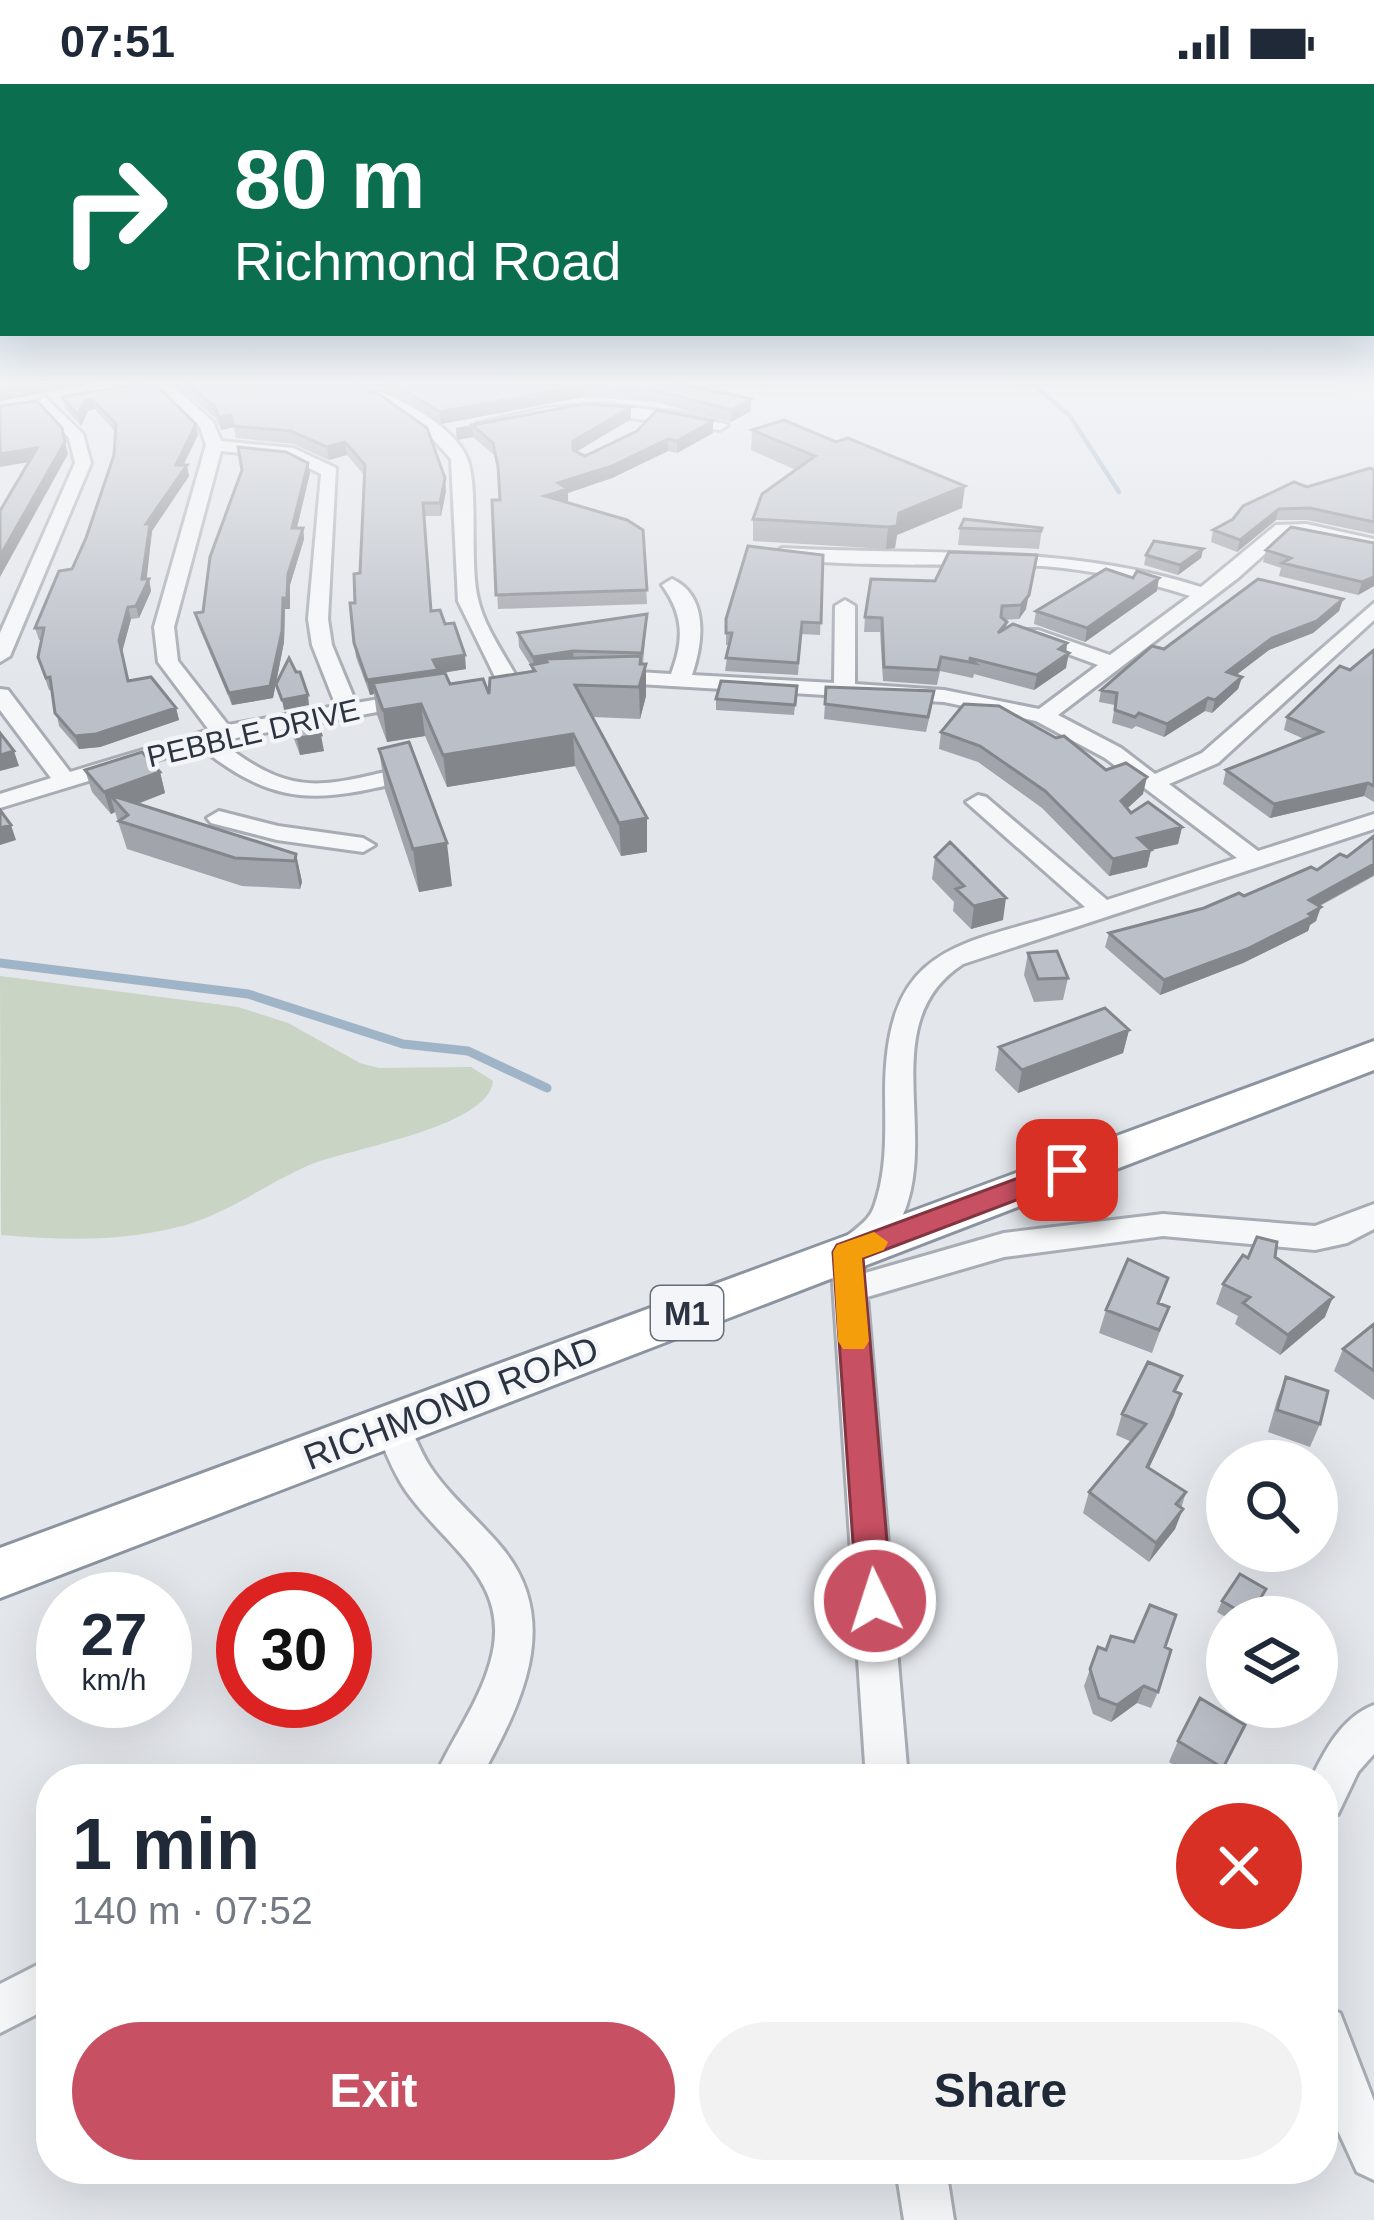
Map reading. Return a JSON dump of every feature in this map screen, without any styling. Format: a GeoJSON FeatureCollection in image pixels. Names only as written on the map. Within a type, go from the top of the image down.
{"type":"FeatureCollection","features":[{"type":"Feature","properties":{"kind":"highway","name":"RICHMOND ROAD"},"geometry":{"type":"LineString","coordinates":[[0,1573],[392,1425],[849,1271],[1374,1054]]}},
{"type":"Feature","properties":{"kind":"street"},"geometry":{"type":"LineString","coordinates":[[0,656],[75,481]]}},
{"type":"Feature","properties":{"kind":"street"},"geometry":{"type":"LineString","coordinates":[[204,481],[164,627],[169,662],[214,736],[255,780],[287,790],[329,792],[402,776]]}},
{"type":"Feature","properties":{"kind":"street"},"geometry":{"type":"LineString","coordinates":[[330,481],[318,619],[322,646],[348,709]]}},
{"type":"Feature","properties":{"kind":"street"},"geometry":{"type":"LineString","coordinates":[[463,481],[468,601],[519,682],[477,689]]}},
{"type":"Feature","properties":{"kind":"street"},"geometry":{"type":"LineString","coordinates":[[1043,716],[1203,595],[1242,576],[1282,529],[1306,529],[1374,545]]}},
{"type":"Feature","properties":{"kind":"street"},"geometry":{"type":"LineString","coordinates":[[755,551],[886,560],[918,555],[1016,557],[1118,568],[1203,595]]}},
{"type":"Feature","properties":{"kind":"street"},"geometry":{"type":"LineString","coordinates":[[672,585],[687,602],[694,620],[680,678]]}},
{"type":"Feature","properties":{"kind":"street"},"geometry":{"type":"LineString","coordinates":[[844,687],[845,607]]}},
{"type":"Feature","properties":{"kind":"street"},"geometry":{"type":"LineString","coordinates":[[1155,782],[1210,758],[1367,607]]}},
{"type":"Feature","properties":{"kind":"street"},"geometry":{"type":"LineString","coordinates":[[1010,627],[1110,662]]}},
{"type":"Feature","properties":{"kind":"street"},"geometry":{"type":"LineString","coordinates":[[574,676],[844,687],[944,696],[1043,716],[1083,734],[1155,782],[1254,859]]}},
{"type":"Feature","properties":{"kind":"street"},"geometry":{"type":"LineString","coordinates":[[0,695],[65,781]]}},
{"type":"Feature","properties":{"kind":"street","name":"PEBBLE DRIVE"},"geometry":{"type":"LineString","coordinates":[[0,801],[214,736],[438,695]]}},
{"type":"Feature","properties":{"kind":"street"},"geometry":{"type":"LineString","coordinates":[[278,833],[287,790]]}},
{"type":"Feature","properties":{"kind":"street"},"geometry":{"type":"LineString","coordinates":[[978,802],[1101,908]]}},
{"type":"Feature","properties":{"kind":"street"},"geometry":{"type":"LineString","coordinates":[[219,818],[278,833],[363,845]]}},
{"type":"Feature","properties":{"kind":"street"},"geometry":{"type":"LineString","coordinates":[[886,1764],[849,1271],[887,1217],[903,1103],[902,1018],[917,980],[934,965],[1374,820]]}},
{"type":"Feature","properties":{"kind":"street"},"geometry":{"type":"LineString","coordinates":[[849,1271],[1163,1225],[1315,1238],[1336,1235],[1374,1215]]}},
{"type":"Feature","properties":{"kind":"street"},"geometry":{"type":"LineString","coordinates":[[392,1425],[419,1480],[499,1568],[516,1603],[517,1644],[462,1764]]}},
{"type":"Feature","properties":{"kind":"street"},"geometry":{"type":"LineString","coordinates":[[1338,1768],[1374,1724]]}},
{"type":"Feature","properties":{"kind":"street"},"geometry":{"type":"LineString","coordinates":[[0,2010],[36,1990]]}},
{"type":"Feature","properties":{"kind":"street"},"geometry":{"type":"LineString","coordinates":[[1338,2077],[1374,2155]]}},
{"type":"Feature","properties":{"kind":"street"},"geometry":{"type":"LineString","coordinates":[[923,2184],[929,2220]]}},
{"type":"Feature","properties":{"kind":"green space"},"geometry":{"type":"Polygon","coordinates":[[[0,976],[238,1007],[288,1023],[360,1063],[379,1068],[471,1067],[493,1081],[485,1097],[468,1112],[413,1135],[307,1166],[192,1223],[109,1238],[1,1235],[0,976]]]}},
{"type":"Feature","properties":{"kind":"building"},"geometry":{"type":"Polygon","coordinates":[[[18,481],[43,481],[0,556],[0,511],[18,481]]]}},
{"type":"Feature","properties":{"kind":"building"},"geometry":{"type":"Polygon","coordinates":[[[105,481],[176,481],[146,524],[150,524],[142,579],[149,579],[136,606],[128,607],[119,640],[128,681],[151,677],[176,708],[96,734],[75,736],[55,713],[50,677],[46,678],[38,657],[44,628],[35,628],[59,571],[72,569],[105,481]]]}},
{"type":"Feature","properties":{"kind":"building"},"geometry":{"type":"Polygon","coordinates":[[[238,481],[304,481],[292,528],[303,528],[288,574],[270,686],[229,693],[195,613],[203,612],[210,557],[238,481]]]}},
{"type":"Feature","properties":{"kind":"building"},"geometry":{"type":"Polygon","coordinates":[[[364,481],[444,481],[440,503],[423,503],[431,611],[440,610],[445,624],[454,623],[465,655],[433,660],[438,670],[367,680],[354,643],[350,603],[355,603],[354,574],[360,573],[364,481]]]}},
{"type":"Feature","properties":{"kind":"building"},"geometry":{"type":"Polygon","coordinates":[[[499,481],[565,481],[558,483],[568,489],[545,496],[627,520],[643,530],[647,590],[496,595],[492,500],[500,500],[499,481]]]}},
{"type":"Feature","properties":{"kind":"building"},"geometry":{"type":"Polygon","coordinates":[[[781,481],[952,481],[965,486],[899,513],[897,526],[888,527],[753,519],[762,494],[781,481]]]}},
{"type":"Feature","properties":{"kind":"building"},"geometry":{"type":"Polygon","coordinates":[[[1328,481],[1374,481],[1374,522],[1310,508],[1279,509],[1240,540],[1213,530],[1233,519],[1243,506],[1294,482],[1307,487],[1328,481]]]}},
{"type":"Feature","properties":{"kind":"building"},"geometry":{"type":"Polygon","coordinates":[[[964,519],[1042,528],[960,528],[964,519]]]}},
{"type":"Feature","properties":{"kind":"building"},"geometry":{"type":"Polygon","coordinates":[[[1291,527],[1374,543],[1374,577],[1362,582],[1282,563],[1291,558],[1266,550],[1291,527]]]}},
{"type":"Feature","properties":{"kind":"building"},"geometry":{"type":"Polygon","coordinates":[[[1154,541],[1203,549],[1180,565],[1146,555],[1154,541]]]}},
{"type":"Feature","properties":{"kind":"building"},"geometry":{"type":"Polygon","coordinates":[[[748,546],[823,555],[821,623],[802,622],[798,663],[726,658],[732,633],[726,633],[726,619],[748,546]]]}},
{"type":"Feature","properties":{"kind":"building"},"geometry":{"type":"Polygon","coordinates":[[[949,552],[1037,555],[1029,595],[1021,605],[1002,606],[1001,617],[1007,622],[998,633],[1013,624],[1067,643],[1059,649],[1069,653],[1037,675],[969,658],[975,663],[941,657],[938,670],[884,667],[882,618],[865,617],[871,579],[935,581],[949,552]]]}},
{"type":"Feature","properties":{"kind":"building"},"geometry":{"type":"Polygon","coordinates":[[[1106,569],[1133,578],[1137,571],[1159,578],[1087,628],[1036,611],[1106,569]]]}},
{"type":"Feature","properties":{"kind":"building"},"geometry":{"type":"Polygon","coordinates":[[[1258,579],[1343,599],[1317,621],[1272,638],[1227,672],[1242,677],[1215,700],[1208,698],[1167,724],[1115,710],[1117,693],[1101,690],[1152,646],[1164,649],[1258,579]]]}},
{"type":"Feature","properties":{"kind":"building"},"geometry":{"type":"Polygon","coordinates":[[[647,614],[642,653],[573,651],[533,657],[518,633],[647,614]]]}},
{"type":"Feature","properties":{"kind":"building"},"geometry":{"type":"Polygon","coordinates":[[[1374,650],[1374,786],[1368,783],[1274,804],[1226,770],[1322,732],[1287,717],[1340,666],[1350,670],[1374,650]]]}},
{"type":"Feature","properties":{"kind":"building"},"geometry":{"type":"Polygon","coordinates":[[[641,656],[640,664],[646,664],[639,687],[575,685],[647,818],[619,823],[573,734],[443,755],[421,704],[383,710],[373,683],[445,673],[450,684],[483,679],[489,694],[490,678],[535,671],[531,665],[547,662],[545,659],[641,656]]]}},
{"type":"Feature","properties":{"kind":"building"},"geometry":{"type":"Polygon","coordinates":[[[289,658],[308,695],[282,700],[276,684],[289,658]]]}},
{"type":"Feature","properties":{"kind":"building"},"geometry":{"type":"Polygon","coordinates":[[[721,681],[797,686],[795,705],[716,699],[721,681]]]}},
{"type":"Feature","properties":{"kind":"building"},"geometry":{"type":"Polygon","coordinates":[[[826,687],[934,691],[928,717],[825,704],[826,687]]]}},
{"type":"Feature","properties":{"kind":"building"},"geometry":{"type":"Polygon","coordinates":[[[964,704],[999,706],[1056,738],[1064,736],[1106,770],[1126,763],[1147,777],[1121,801],[1131,813],[1148,802],[1182,827],[1138,838],[1151,850],[1113,859],[1045,791],[980,746],[941,732],[964,704]]]}},
{"type":"Feature","properties":{"kind":"building"},"geometry":{"type":"Polygon","coordinates":[[[313,710],[321,735],[297,738],[288,715],[313,710]]]}},
{"type":"Feature","properties":{"kind":"building"},"geometry":{"type":"Polygon","coordinates":[[[0,733],[14,751],[0,755],[0,733]]]}},
{"type":"Feature","properties":{"kind":"building"},"geometry":{"type":"Polygon","coordinates":[[[409,742],[447,843],[413,849],[379,749],[409,742]]]}},
{"type":"Feature","properties":{"kind":"building"},"geometry":{"type":"Polygon","coordinates":[[[142,752],[160,772],[104,792],[85,770],[142,752]]]}},
{"type":"Feature","properties":{"kind":"building"},"geometry":{"type":"Polygon","coordinates":[[[110,795],[296,854],[295,861],[235,858],[119,821],[128,815],[110,795]]]}},
{"type":"Feature","properties":{"kind":"building"},"geometry":{"type":"Polygon","coordinates":[[[0,810],[11,825],[0,828],[0,810]]]}},
{"type":"Feature","properties":{"kind":"building"},"geometry":{"type":"Polygon","coordinates":[[[1374,836],[1374,864],[1309,900],[1321,907],[1309,914],[1313,916],[1247,949],[1164,980],[1109,933],[1204,908],[1239,893],[1244,896],[1311,867],[1317,870],[1340,854],[1347,857],[1374,836]]]}},
{"type":"Feature","properties":{"kind":"building"},"geometry":{"type":"Polygon","coordinates":[[[950,842],[1006,898],[974,906],[956,889],[964,886],[935,857],[950,842]]]}},
{"type":"Feature","properties":{"kind":"building"},"geometry":{"type":"Polygon","coordinates":[[[1057,951],[1068,978],[1038,979],[1028,953],[1057,951]]]}},
{"type":"Feature","properties":{"kind":"building"},"geometry":{"type":"Polygon","coordinates":[[[1105,1008],[1129,1030],[1022,1070],[999,1047],[1105,1008]]]}},
{"type":"Feature","properties":{"kind":"building"},"geometry":{"type":"Polygon","coordinates":[[[1257,1237],[1277,1242],[1275,1257],[1333,1297],[1288,1335],[1243,1303],[1250,1297],[1223,1284],[1243,1255],[1248,1258],[1257,1237]]]}},
{"type":"Feature","properties":{"kind":"building"},"geometry":{"type":"Polygon","coordinates":[[[1128,1259],[1168,1278],[1158,1303],[1169,1307],[1159,1330],[1106,1310],[1128,1259]]]}},
{"type":"Feature","properties":{"kind":"building"},"geometry":{"type":"Polygon","coordinates":[[[1374,1324],[1374,1371],[1343,1349],[1374,1324]]]}},
{"type":"Feature","properties":{"kind":"building"},"geometry":{"type":"Polygon","coordinates":[[[1148,1362],[1182,1376],[1174,1391],[1181,1394],[1147,1467],[1186,1492],[1176,1504],[1183,1509],[1156,1543],[1089,1492],[1146,1424],[1122,1414],[1148,1362]]]}},
{"type":"Feature","properties":{"kind":"building"},"geometry":{"type":"Polygon","coordinates":[[[1286,1377],[1328,1391],[1320,1424],[1277,1410],[1286,1377]]]}},
{"type":"Feature","properties":{"kind":"building"},"geometry":{"type":"Polygon","coordinates":[[[1240,1574],[1266,1589],[1262,1596],[1225,1596],[1240,1574]]]}},
{"type":"Feature","properties":{"kind":"building"},"geometry":{"type":"Polygon","coordinates":[[[1150,1605],[1176,1615],[1158,1692],[1144,1686],[1117,1705],[1099,1698],[1090,1669],[1098,1647],[1106,1650],[1111,1636],[1134,1642],[1150,1605]]]}},
{"type":"Feature","properties":{"kind":"building"},"geometry":{"type":"Polygon","coordinates":[[[1200,1698],[1206,1702],[1206,1728],[1243,1728],[1225,1764],[1216,1764],[1178,1741],[1200,1698]]]}},
{"type":"Feature","properties":{"kind":"waterway"},"geometry":{"type":"LineString","coordinates":[[1112,481],[1119,492]]}},
{"type":"Feature","properties":{"kind":"waterway"},"geometry":{"type":"LineString","coordinates":[[0,963],[248,994],[403,1044],[468,1051],[547,1088]]}},
{"type":"Feature","properties":{"kind":"slow traffic"},"geometry":{"type":"LineString","coordinates":[[854,1341],[848,1252],[874,1242]]}},
{"type":"Feature","properties":{"kind":"route"},"geometry":{"type":"LineString","coordinates":[[875,1601],[848,1252],[1067,1170]]}}]}
